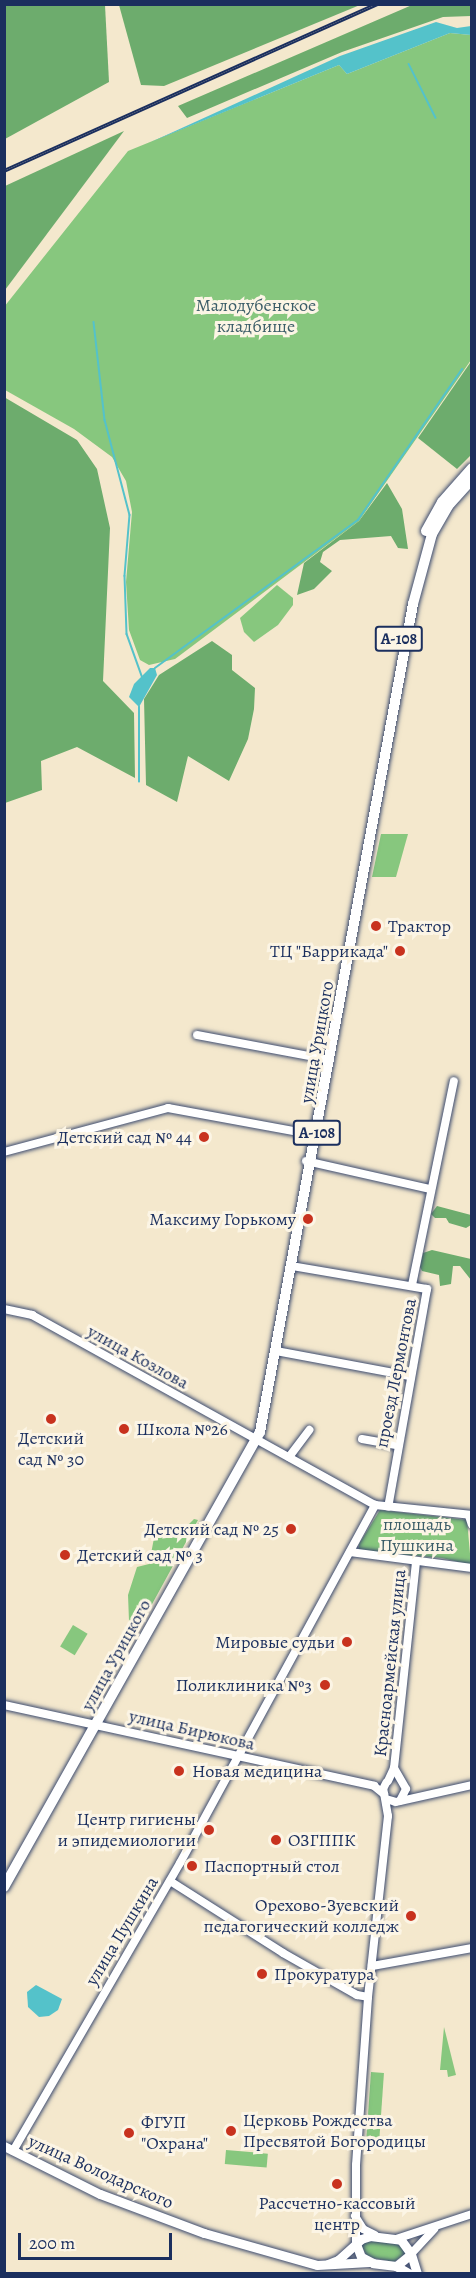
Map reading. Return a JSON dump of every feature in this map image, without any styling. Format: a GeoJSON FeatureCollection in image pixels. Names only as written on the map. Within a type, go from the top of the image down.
{"type":"FeatureCollection","features":[{"type":"Feature","properties":{"kind":"highway","name":"А-108"},"geometry":{"type":"LineString","coordinates":[[369,826],[418,550],[437,509],[471,468]]}},
{"type":"Feature","properties":{"kind":"highway","name":"А-108"},"geometry":{"type":"LineString","coordinates":[[369,826],[425,552],[439,520],[471,479]]}},
{"type":"Feature","properties":{"kind":"highway","name":"улица Урицкого"},"geometry":{"type":"LineString","coordinates":[[255,1438],[369,826]]}},
{"type":"Feature","properties":{"kind":"highway","name":"улица Урицкого"},"geometry":{"type":"LineString","coordinates":[[4,1887],[261,1426],[292,1266],[310,1134],[327,1059]]}},
{"type":"Feature","properties":{"kind":"main road","name":"улица Володарского"},"geometry":{"type":"LineString","coordinates":[[9,2148],[90,2189],[164,2220],[323,2265],[369,2262],[396,2266]]}},
{"type":"Feature","properties":{"kind":"main road"},"geometry":{"type":"LineString","coordinates":[[323,2265],[338,2260],[356,2244],[375,2235],[405,2243],[417,2274]]}},
{"type":"Feature","properties":{"kind":"main road"},"geometry":{"type":"LineString","coordinates":[[356,2244],[358,2254],[369,2262]]}},
{"type":"Feature","properties":{"kind":"main road"},"geometry":{"type":"LineString","coordinates":[[410,2274],[396,2266],[411,2254]]}},
{"type":"Feature","properties":{"kind":"street"},"geometry":{"type":"LineString","coordinates":[[197,1035],[327,1059]]}},
{"type":"Feature","properties":{"kind":"street","name":"проезд Лермонтова"},"geometry":{"type":"LineString","coordinates":[[388,1507],[427,1289],[412,1285],[454,1081]]}},
{"type":"Feature","properties":{"kind":"street"},"geometry":{"type":"LineString","coordinates":[[4,1152],[168,1108],[310,1134]]}},
{"type":"Feature","properties":{"kind":"street"},"geometry":{"type":"LineString","coordinates":[[308,1161],[430,1189]]}},
{"type":"Feature","properties":{"kind":"street"},"geometry":{"type":"LineString","coordinates":[[292,1266],[412,1285]]}},
{"type":"Feature","properties":{"kind":"street","name":"улица Козлова"},"geometry":{"type":"LineString","coordinates":[[4,1310],[32,1315],[375,1505]]}},
{"type":"Feature","properties":{"kind":"street"},"geometry":{"type":"LineString","coordinates":[[276,1351],[410,1376]]}},
{"type":"Feature","properties":{"kind":"street"},"geometry":{"type":"LineString","coordinates":[[289,1457],[309,1430]]}},
{"type":"Feature","properties":{"kind":"street"},"geometry":{"type":"LineString","coordinates":[[362,1439],[398,1445]]}},
{"type":"Feature","properties":{"kind":"street"},"geometry":{"type":"LineString","coordinates":[[375,1505],[471,1519]]}},
{"type":"Feature","properties":{"kind":"street","name":"улица Пушкина"},"geometry":{"type":"LineString","coordinates":[[9,2148],[170,1881],[375,1505]]}},
{"type":"Feature","properties":{"kind":"street"},"geometry":{"type":"LineString","coordinates":[[350,1552],[471,1568]]}},
{"type":"Feature","properties":{"kind":"street","name":"Красноармейская улица"},"geometry":{"type":"LineString","coordinates":[[394,1768],[416,1562]]}},
{"type":"Feature","properties":{"kind":"street","name":"улица Бирюкова"},"geometry":{"type":"LineString","coordinates":[[4,1705],[374,1786]]}},
{"type":"Feature","properties":{"kind":"street"},"geometry":{"type":"LineString","coordinates":[[356,2244],[355,2214],[368,1997],[388,1816],[385,1796],[387,1782],[394,1768]]}},
{"type":"Feature","properties":{"kind":"street"},"geometry":{"type":"LineString","coordinates":[[388,1816],[406,1794],[394,1768]]}},
{"type":"Feature","properties":{"kind":"street"},"geometry":{"type":"LineString","coordinates":[[374,1786],[387,1782],[402,1782],[420,1794]]}},
{"type":"Feature","properties":{"kind":"street"},"geometry":{"type":"LineString","coordinates":[[374,1786],[385,1796],[398,1801],[420,1794],[471,1785]]}},
{"type":"Feature","properties":{"kind":"street"},"geometry":{"type":"LineString","coordinates":[[170,1881],[283,1953],[357,1995],[368,1997]]}},
{"type":"Feature","properties":{"kind":"street"},"geometry":{"type":"LineString","coordinates":[[372,1966],[471,1948]]}},
{"type":"Feature","properties":{"kind":"street"},"geometry":{"type":"LineString","coordinates":[[355,2214],[363,2229],[375,2235]]}},
{"type":"Feature","properties":{"kind":"street"},"geometry":{"type":"LineString","coordinates":[[396,2239],[435,2228],[471,2214]]}},
{"type":"Feature","properties":{"kind":"street"},"geometry":{"type":"LineString","coordinates":[[411,2254],[435,2228]]}},
{"type":"Feature","properties":{"kind":"green space"},"geometry":{"type":"Polygon","coordinates":[[[5,4],[105,5],[109,82],[5,139],[5,4]]]}},
{"type":"Feature","properties":{"kind":"green space"},"geometry":{"type":"Polygon","coordinates":[[[119,4],[360,5],[164,86],[141,85],[119,4]]]}},
{"type":"Feature","properties":{"kind":"green space"},"geometry":{"type":"Polygon","coordinates":[[[412,5],[471,5],[471,16],[443,17],[342,52],[187,118],[178,106],[412,5]]]}},
{"type":"Feature","properties":{"kind":"green space","name":"Малодубенское кладбище"},"geometry":{"type":"Polygon","coordinates":[[[450,33],[471,35],[471,360],[359,521],[175,659],[149,665],[140,660],[129,630],[126,582],[132,512],[126,481],[112,457],[74,429],[5,390],[4,307],[128,151],[339,65],[347,74],[450,33]]]}},
{"type":"Feature","properties":{"kind":"green space"},"geometry":{"type":"Polygon","coordinates":[[[124,131],[5,290],[5,186],[124,131]]]}},
{"type":"Feature","properties":{"kind":"green space"},"geometry":{"type":"Polygon","coordinates":[[[470,363],[471,455],[457,469],[418,438],[470,363]]]}},
{"type":"Feature","properties":{"kind":"green space"},"geometry":{"type":"Polygon","coordinates":[[[4,397],[77,440],[97,469],[110,528],[103,681],[134,713],[135,778],[77,747],[41,761],[42,790],[5,803],[4,397]]]}},
{"type":"Feature","properties":{"kind":"green space"},"geometry":{"type":"Polygon","coordinates":[[[387,483],[402,509],[408,549],[398,548],[391,536],[340,540],[323,552],[320,562],[332,571],[314,589],[297,595],[304,563],[359,521],[387,483]]]}},
{"type":"Feature","properties":{"kind":"green space"},"geometry":{"type":"Polygon","coordinates":[[[277,585],[293,598],[293,605],[278,625],[254,642],[244,632],[240,618],[277,585]]]}},
{"type":"Feature","properties":{"kind":"green space"},"geometry":{"type":"Polygon","coordinates":[[[212,641],[232,655],[232,670],[255,688],[254,709],[248,739],[229,781],[188,756],[177,802],[146,785],[144,699],[159,675],[212,641]]]}},
{"type":"Feature","properties":{"kind":"green space"},"geometry":{"type":"Polygon","coordinates":[[[381,834],[408,834],[396,877],[372,877],[381,834]]]}},
{"type":"Feature","properties":{"kind":"green space"},"geometry":{"type":"Polygon","coordinates":[[[437,1206],[471,1215],[471,1225],[466,1228],[449,1223],[446,1218],[435,1218],[431,1214],[437,1206]]]}},
{"type":"Feature","properties":{"kind":"green space"},"geometry":{"type":"Polygon","coordinates":[[[432,1250],[471,1259],[471,1280],[460,1266],[453,1266],[451,1284],[440,1286],[439,1275],[422,1271],[420,1267],[423,1253],[432,1250]]]}},
{"type":"Feature","properties":{"kind":"green space","name":"площадь Пушкина"},"geometry":{"type":"Polygon","coordinates":[[[380,1510],[467,1520],[471,1565],[442,1558],[359,1551],[359,1544],[380,1510]]]}},
{"type":"Feature","properties":{"kind":"green space"},"geometry":{"type":"Polygon","coordinates":[[[194,1519],[198,1520],[139,1628],[129,1621],[128,1595],[137,1567],[149,1564],[155,1533],[180,1533],[194,1519]]]}},
{"type":"Feature","properties":{"kind":"green space"},"geometry":{"type":"Polygon","coordinates":[[[73,1625],[88,1634],[75,1655],[60,1646],[73,1625]]]}},
{"type":"Feature","properties":{"kind":"green space"},"geometry":{"type":"Polygon","coordinates":[[[444,2027],[456,2075],[448,2077],[447,2070],[440,2070],[444,2027]]]}},
{"type":"Feature","properties":{"kind":"green space"},"geometry":{"type":"Polygon","coordinates":[[[371,2072],[384,2073],[379,2139],[366,2138],[371,2072]]]}},
{"type":"Feature","properties":{"kind":"green space"},"geometry":{"type":"Polygon","coordinates":[[[226,2150],[268,2154],[267,2168],[225,2164],[226,2150]]]}},
{"type":"Feature","properties":{"kind":"green space"},"geometry":{"type":"Polygon","coordinates":[[[367,2240],[397,2243],[406,2253],[394,2262],[368,2257],[361,2246],[367,2240]]]}},
{"type":"Feature","properties":{"kind":"water"},"geometry":{"type":"Polygon","coordinates":[[[436,22],[457,28],[471,26],[471,35],[450,33],[347,74],[339,65],[151,142],[340,56],[436,22]]]}},
{"type":"Feature","properties":{"kind":"water"},"geometry":{"type":"Polygon","coordinates":[[[150,668],[155,668],[157,675],[139,707],[129,697],[134,684],[150,668]]]}},
{"type":"Feature","properties":{"kind":"water"},"geometry":{"type":"Polygon","coordinates":[[[36,1985],[62,1999],[58,2010],[49,2016],[39,2017],[28,2007],[27,1992],[36,1985]]]}},
{"type":"Feature","properties":{"kind":"waterway"},"geometry":{"type":"LineString","coordinates":[[409,64],[436,118]]}},
{"type":"Feature","properties":{"kind":"waterway"},"geometry":{"type":"LineString","coordinates":[[94,322],[105,420],[130,515],[125,576],[127,634],[142,676]]}},
{"type":"Feature","properties":{"kind":"waterway"},"geometry":{"type":"LineString","coordinates":[[155,668],[358,520],[462,369]]}},
{"type":"Feature","properties":{"kind":"waterway"},"geometry":{"type":"LineString","coordinates":[[139,707],[139,782]]}},
{"type":"Feature","properties":{"kind":"railway"},"geometry":{"type":"LineString","coordinates":[[4,171],[378,4]]}},
{"type":"Feature","properties":{"kind":"place","name":"Трактор"},"geometry":{"type":"Point","coordinates":[376,926]}},
{"type":"Feature","properties":{"kind":"place","name":"ТЦ \"Баррикада\""},"geometry":{"type":"Point","coordinates":[400,951]}},
{"type":"Feature","properties":{"kind":"place","name":"Детский сад № 44"},"geometry":{"type":"Point","coordinates":[204,1137]}},
{"type":"Feature","properties":{"kind":"place","name":"Максиму Горькому"},"geometry":{"type":"Point","coordinates":[308,1219]}},
{"type":"Feature","properties":{"kind":"place","name":"Детский сад № 30"},"geometry":{"type":"Point","coordinates":[51,1419]}},
{"type":"Feature","properties":{"kind":"place","name":"Школа №26"},"geometry":{"type":"Point","coordinates":[124,1429]}},
{"type":"Feature","properties":{"kind":"place","name":"Детский сад № 25"},"geometry":{"type":"Point","coordinates":[291,1529]}},
{"type":"Feature","properties":{"kind":"place","name":"Детский сад № 3"},"geometry":{"type":"Point","coordinates":[65,1555]}},
{"type":"Feature","properties":{"kind":"place","name":"Мировые судьи"},"geometry":{"type":"Point","coordinates":[347,1642]}},
{"type":"Feature","properties":{"kind":"place","name":"Поликлиника №3"},"geometry":{"type":"Point","coordinates":[325,1685]}},
{"type":"Feature","properties":{"kind":"place","name":"Новая медицина"},"geometry":{"type":"Point","coordinates":[179,1771]}},
{"type":"Feature","properties":{"kind":"place","name":"Центр гигиены и эпидемиологии"},"geometry":{"type":"Point","coordinates":[209,1830]}},
{"type":"Feature","properties":{"kind":"place","name":"ОЗГППК"},"geometry":{"type":"Point","coordinates":[276,1840]}},
{"type":"Feature","properties":{"kind":"place","name":"Паспортный стол"},"geometry":{"type":"Point","coordinates":[192,1866]}},
{"type":"Feature","properties":{"kind":"place","name":"Орехово-Зуевский педагогический колледж"},"geometry":{"type":"Point","coordinates":[411,1916]}},
{"type":"Feature","properties":{"kind":"place","name":"Прокуратура"},"geometry":{"type":"Point","coordinates":[262,1974]}},
{"type":"Feature","properties":{"kind":"place","name":"Церковь Рождества Пресвятой Богородицы"},"geometry":{"type":"Point","coordinates":[231,2131]}},
{"type":"Feature","properties":{"kind":"place","name":"ФГУП \"Охрана\""},"geometry":{"type":"Point","coordinates":[129,2133]}},
{"type":"Feature","properties":{"kind":"place","name":"Рассчетно-кассовый центр"},"geometry":{"type":"Point","coordinates":[337,2184]}}]}
